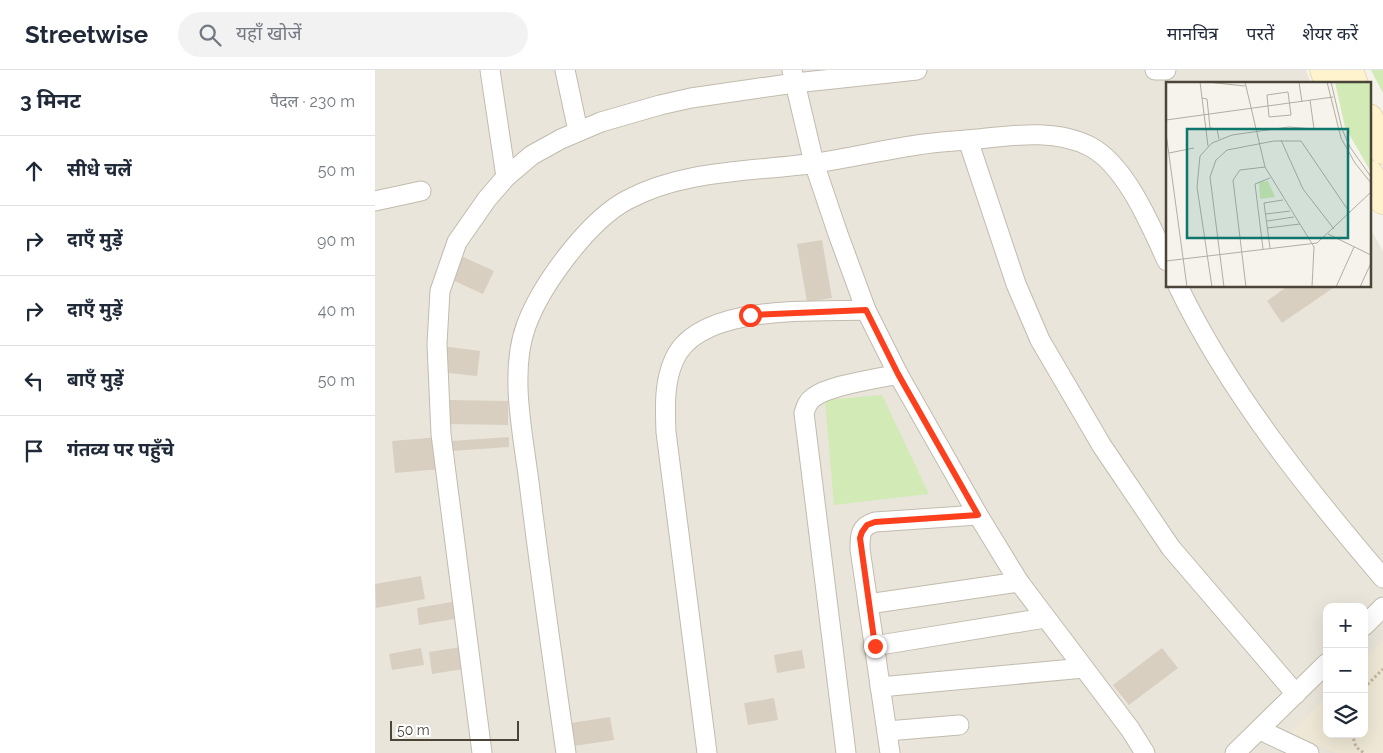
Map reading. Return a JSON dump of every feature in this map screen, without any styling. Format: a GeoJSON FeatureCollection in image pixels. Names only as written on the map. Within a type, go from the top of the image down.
{"type":"FeatureCollection","features":[{"type":"Feature","properties":{"kind":"street"},"geometry":{"type":"LineString","coordinates":[[489,70],[506,177]]}},
{"type":"Feature","properties":{"kind":"street"},"geometry":{"type":"LineString","coordinates":[[565,70],[578,132]]}},
{"type":"Feature","properties":{"kind":"street"},"geometry":{"type":"LineString","coordinates":[[482,753],[441,434],[437,344],[440,291],[457,242],[487,199],[506,177],[532,155],[561,138],[601,122],[660,105],[794,77],[917,70]]}},
{"type":"Feature","properties":{"kind":"street"},"geometry":{"type":"LineString","coordinates":[[1155,70],[1166,70]]}},
{"type":"Feature","properties":{"kind":"street"},"geometry":{"type":"LineString","coordinates":[[1324,70],[1328,82]]}},
{"type":"Feature","properties":{"kind":"street"},"geometry":{"type":"LineString","coordinates":[[1349,70],[1354,82]]}},
{"type":"Feature","properties":{"kind":"street"},"geometry":{"type":"LineString","coordinates":[[794,77],[814,163],[866,310],[898,374],[978,515],[1019,582],[1130,729],[1145,753]]}},
{"type":"Feature","properties":{"kind":"street"},"geometry":{"type":"LineString","coordinates":[[1371,123],[1383,150]]}},
{"type":"Feature","properties":{"kind":"street"},"geometry":{"type":"LineString","coordinates":[[566,753],[532,510],[520,409],[518,368],[526,326],[541,295],[559,266],[590,228],[608,211],[629,199],[669,183],[718,173],[814,163],[919,145],[1024,135],[1062,137],[1099,151],[1116,166],[1126,181],[1166,259]]}},
{"type":"Feature","properties":{"kind":"street"},"geometry":{"type":"LineString","coordinates":[[968,140],[1015,284],[1041,340],[1102,446],[1171,548],[1296,694]]}},
{"type":"Feature","properties":{"kind":"street"},"geometry":{"type":"LineString","coordinates":[[1371,178],[1383,200]]}},
{"type":"Feature","properties":{"kind":"street"},"geometry":{"type":"LineString","coordinates":[[375,201],[421,191]]}},
{"type":"Feature","properties":{"kind":"street"},"geometry":{"type":"LineString","coordinates":[[1179,288],[1197,325],[1274,442],[1383,578]]}},
{"type":"Feature","properties":{"kind":"street"},"geometry":{"type":"LineString","coordinates":[[707,753],[666,432],[665,404],[674,360],[680,350],[692,338],[708,327],[729,319],[750,315],[866,310]]}},
{"type":"Feature","properties":{"kind":"street"},"geometry":{"type":"LineString","coordinates":[[846,753],[804,413],[807,404],[813,397],[826,390],[898,374]]}},
{"type":"Feature","properties":{"kind":"street"},"geometry":{"type":"LineString","coordinates":[[890,753],[868,604],[860,538],[862,532],[867,525],[875,522],[978,515]]}},
{"type":"Feature","properties":{"kind":"street"},"geometry":{"type":"LineString","coordinates":[[868,604],[949,594],[1019,582]]}},
{"type":"Feature","properties":{"kind":"street"},"geometry":{"type":"LineString","coordinates":[[1368,622],[1383,607]]}},
{"type":"Feature","properties":{"kind":"street"},"geometry":{"type":"LineString","coordinates":[[875,646],[1045,618]]}},
{"type":"Feature","properties":{"kind":"street"},"geometry":{"type":"LineString","coordinates":[[1235,753],[1323,667]]}},
{"type":"Feature","properties":{"kind":"street"},"geometry":{"type":"LineString","coordinates":[[881,687],[1084,668]]}},
{"type":"Feature","properties":{"kind":"street"},"geometry":{"type":"LineString","coordinates":[[887,731],[959,725]]}},
{"type":"Feature","properties":{"kind":"street"},"geometry":{"type":"LineString","coordinates":[[1260,730],[1309,753]]}},
{"type":"Feature","properties":{"kind":"path"},"geometry":{"type":"LineString","coordinates":[[1368,684],[1383,669]]}},
{"type":"Feature","properties":{"kind":"path"},"geometry":{"type":"LineString","coordinates":[[1353,738],[1356,747],[1364,753]]}},
{"type":"Feature","properties":{"kind":"shaded area"},"geometry":{"type":"Polygon","coordinates":[[[375,70],[1306,70],[1310,82],[1166,82],[1166,288],[1371,288],[1371,230],[1383,251],[1383,753],[375,753],[375,70]]]}},
{"type":"Feature","properties":{"kind":"shaded area"},"geometry":{"type":"Polygon","coordinates":[[[1383,640],[1383,753],[1337,753],[1290,733],[1323,700],[1323,738],[1368,738],[1368,655],[1383,640]]]}},
{"type":"Feature","properties":{"kind":"green space"},"geometry":{"type":"Polygon","coordinates":[[[1371,70],[1383,70],[1383,93],[1371,70]]]}},
{"type":"Feature","properties":{"kind":"green space"},"geometry":{"type":"Polygon","coordinates":[[[882,395],[929,494],[834,505],[825,400],[882,395]]]}},
{"type":"Feature","properties":{"kind":"building"},"geometry":{"type":"Polygon","coordinates":[[[822,240],[832,298],[807,302],[797,244],[822,240]]]}},
{"type":"Feature","properties":{"kind":"building"},"geometry":{"type":"Polygon","coordinates":[[[459,255],[494,271],[483,294],[448,278],[459,255]]]}},
{"type":"Feature","properties":{"kind":"building"},"geometry":{"type":"Polygon","coordinates":[[[1285,288],[1333,288],[1282,323],[1267,301],[1285,288]]]}},
{"type":"Feature","properties":{"kind":"building"},"geometry":{"type":"Polygon","coordinates":[[[442,346],[480,351],[477,376],[439,372],[442,346]]]}},
{"type":"Feature","properties":{"kind":"building"},"geometry":{"type":"Polygon","coordinates":[[[446,400],[508,401],[508,425],[446,424],[446,400]]]}},
{"type":"Feature","properties":{"kind":"building"},"geometry":{"type":"Polygon","coordinates":[[[439,437],[441,469],[395,473],[392,441],[439,437]]]}},
{"type":"Feature","properties":{"kind":"building"},"geometry":{"type":"Polygon","coordinates":[[[509,437],[509,447],[451,451],[451,441],[509,437]]]}},
{"type":"Feature","properties":{"kind":"building"},"geometry":{"type":"Polygon","coordinates":[[[421,576],[425,599],[376,608],[375,584],[421,576]]]}},
{"type":"Feature","properties":{"kind":"building"},"geometry":{"type":"Polygon","coordinates":[[[457,601],[460,618],[419,625],[417,608],[457,601]]]}},
{"type":"Feature","properties":{"kind":"building"},"geometry":{"type":"Polygon","coordinates":[[[467,646],[470,668],[432,674],[429,652],[467,646]]]}},
{"type":"Feature","properties":{"kind":"building"},"geometry":{"type":"Polygon","coordinates":[[[421,648],[424,665],[392,670],[389,654],[421,648]]]}},
{"type":"Feature","properties":{"kind":"building"},"geometry":{"type":"Polygon","coordinates":[[[1162,648],[1178,668],[1129,705],[1113,685],[1162,648]]]}},
{"type":"Feature","properties":{"kind":"building"},"geometry":{"type":"Polygon","coordinates":[[[802,650],[805,668],[777,673],[774,655],[802,650]]]}},
{"type":"Feature","properties":{"kind":"building"},"geometry":{"type":"Polygon","coordinates":[[[774,698],[778,720],[748,725],[744,703],[774,698]]]}},
{"type":"Feature","properties":{"kind":"building"},"geometry":{"type":"Polygon","coordinates":[[[610,717],[614,740],[574,746],[571,723],[610,717]]]}},
{"type":"Feature","properties":{"kind":"route"},"geometry":{"type":"LineString","coordinates":[[750,315],[866,310],[898,374],[978,515],[875,522],[867,525],[860,538],[860,549],[875,646]]}}]}
